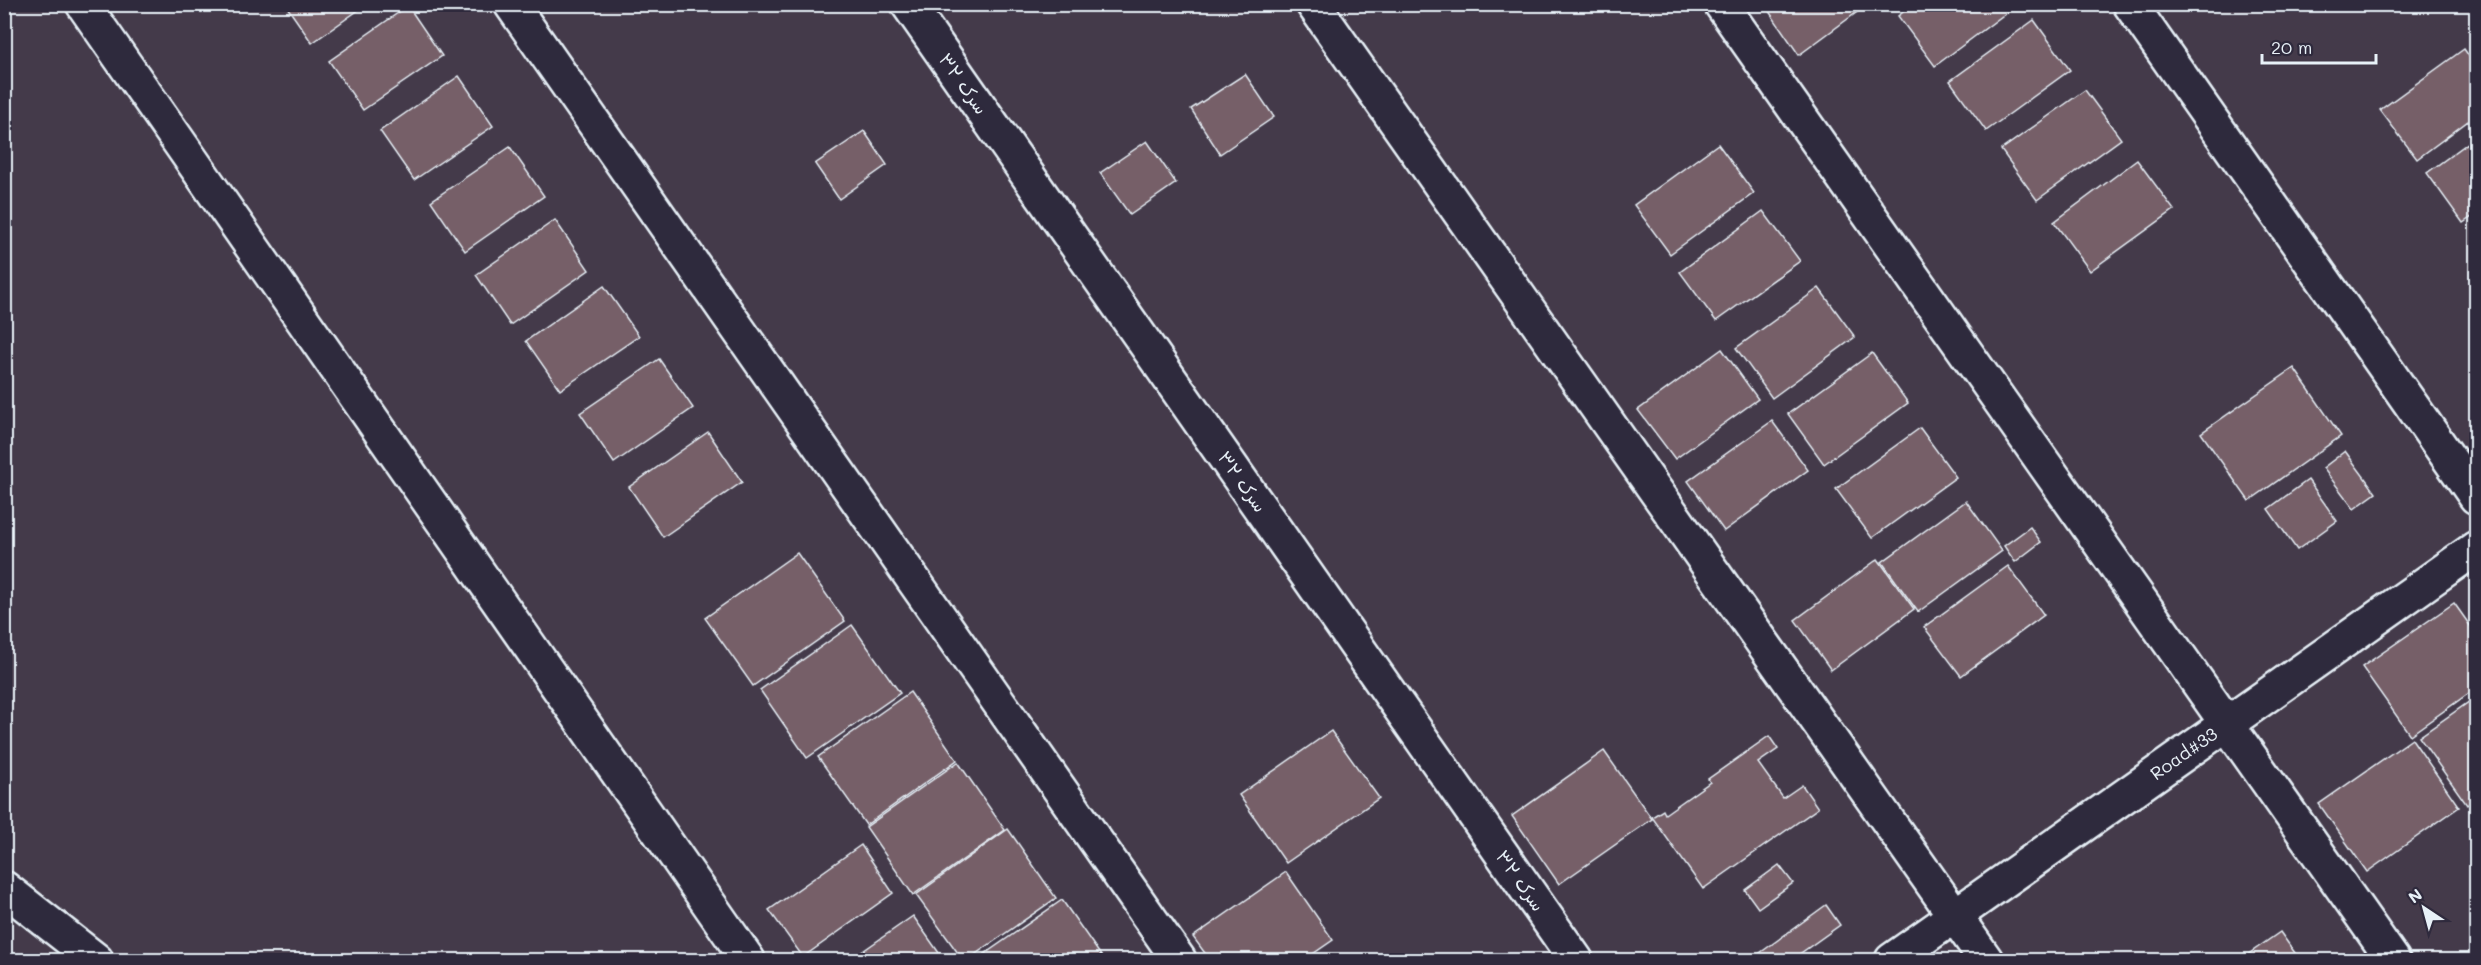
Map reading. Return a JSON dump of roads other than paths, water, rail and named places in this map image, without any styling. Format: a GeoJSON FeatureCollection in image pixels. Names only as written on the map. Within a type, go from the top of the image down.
{"type":"FeatureCollection","features":[{"type":"Feature","properties":{"kind":"street"},"geometry":{"type":"LineString","coordinates":[[83,4],[748,960]]}},
{"type":"Feature","properties":{"kind":"street"},"geometry":{"type":"LineString","coordinates":[[511,4],[1179,960]]}},
{"type":"Feature","properties":{"kind":"street","name":"سرک ۳۲"},"geometry":{"type":"LineString","coordinates":[[908,4],[1576,960]]}},
{"type":"Feature","properties":{"kind":"street"},"geometry":{"type":"LineString","coordinates":[[1313,4],[1986,960]]}},
{"type":"Feature","properties":{"kind":"street"},"geometry":{"type":"LineString","coordinates":[[1721,4],[2393,960]]}},
{"type":"Feature","properties":{"kind":"street"},"geometry":{"type":"LineString","coordinates":[[2130,4],[2476,497]]}},
{"type":"Feature","properties":{"kind":"street","name":"Road#33"},"geometry":{"type":"LineString","coordinates":[[1892,960],[2476,548]]}},
{"type":"Feature","properties":{"kind":"street"},"geometry":{"type":"LineString","coordinates":[[4,888],[96,960]]}}]}
